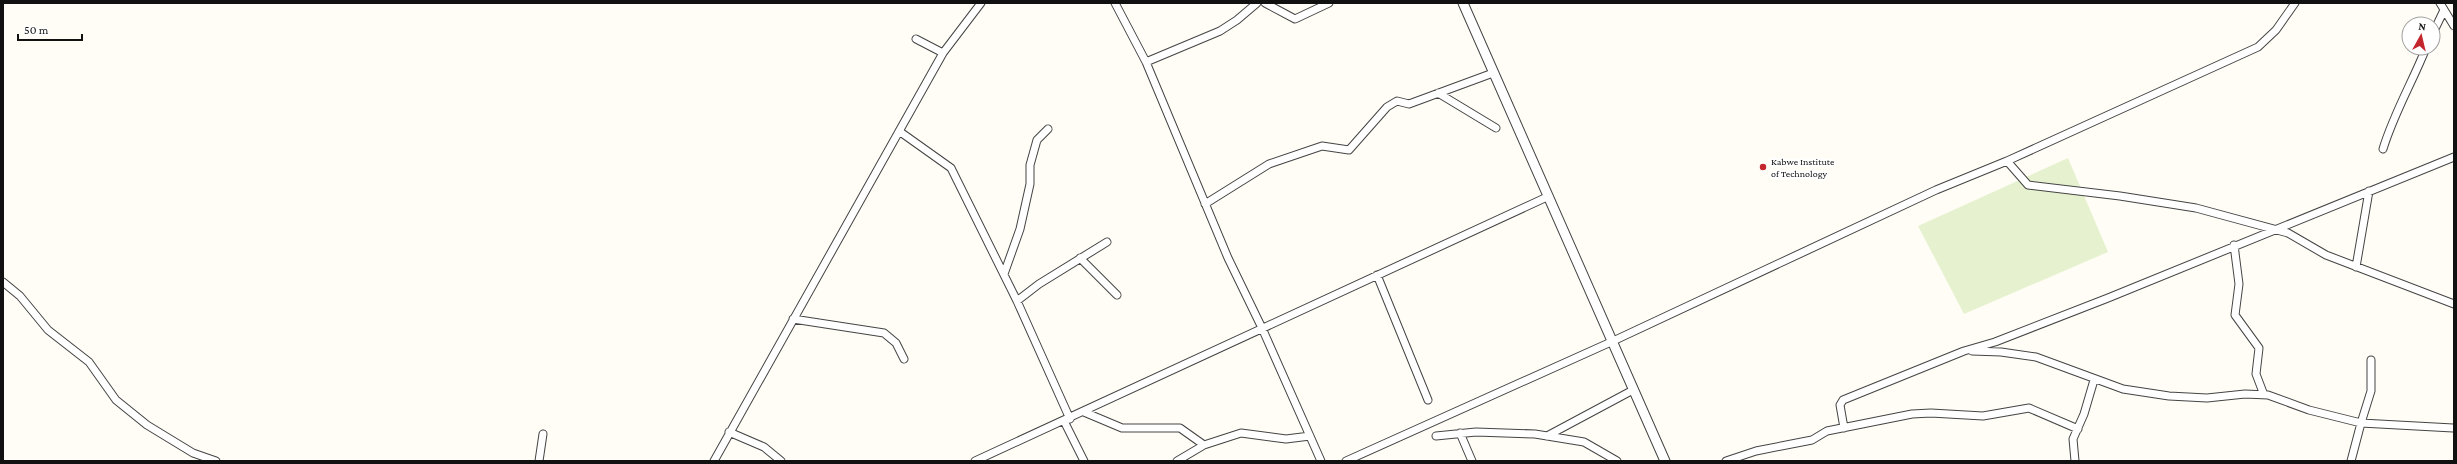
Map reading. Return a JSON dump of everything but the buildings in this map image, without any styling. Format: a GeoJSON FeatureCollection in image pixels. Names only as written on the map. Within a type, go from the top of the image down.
{"type":"FeatureCollection","features":[{"type":"Feature","properties":{"kind":"street"},"geometry":{"type":"LineString","coordinates":[[714,461],[943,53],[981,3]]}},
{"type":"Feature","properties":{"kind":"street"},"geometry":{"type":"LineString","coordinates":[[1115,3],[1146,62],[1228,258],[1262,328],[1321,461]]}},
{"type":"Feature","properties":{"kind":"street"},"geometry":{"type":"LineString","coordinates":[[1146,62],[1206,38],[1237,20],[1258,3]]}},
{"type":"Feature","properties":{"kind":"street"},"geometry":{"type":"LineString","coordinates":[[1265,3],[1295,19],[1329,3]]}},
{"type":"Feature","properties":{"kind":"street"},"geometry":{"type":"LineString","coordinates":[[1462,3],[1665,461]]}},
{"type":"Feature","properties":{"kind":"street"},"geometry":{"type":"LineString","coordinates":[[1346,461],[1611,342],[1936,190],[2007,161],[2258,47],[2276,30],[2295,3]]}},
{"type":"Feature","properties":{"kind":"street"},"geometry":{"type":"LineString","coordinates":[[2440,3],[2454,26]]}},
{"type":"Feature","properties":{"kind":"street"},"geometry":{"type":"LineString","coordinates":[[2441,16],[2444,10]]}},
{"type":"Feature","properties":{"kind":"street"},"geometry":{"type":"LineString","coordinates":[[916,39],[943,53]]}},
{"type":"Feature","properties":{"kind":"street"},"geometry":{"type":"LineString","coordinates":[[2382,149],[2394,116],[2409,88],[2423,56]]}},
{"type":"Feature","properties":{"kind":"street"},"geometry":{"type":"LineString","coordinates":[[1205,204],[1269,164],[1322,146],[1349,150],[1387,107],[1397,101],[1409,104],[1493,73]]}},
{"type":"Feature","properties":{"kind":"street"},"geometry":{"type":"LineString","coordinates":[[1438,93],[1496,128]]}},
{"type":"Feature","properties":{"kind":"street"},"geometry":{"type":"LineString","coordinates":[[1004,274],[1020,229],[1030,184],[1030,165],[1037,140],[1048,129]]}},
{"type":"Feature","properties":{"kind":"street"},"geometry":{"type":"LineString","coordinates":[[899,131],[951,168],[1018,301],[1084,461]]}},
{"type":"Feature","properties":{"kind":"street"},"geometry":{"type":"LineString","coordinates":[[1844,428],[1840,405],[1844,400],[1964,351],[2054,319],[2273,229],[2454,157]]}},
{"type":"Feature","properties":{"kind":"street"},"geometry":{"type":"LineString","coordinates":[[2007,161],[2028,185],[2120,196],[2196,208],[2288,233],[2326,255],[2454,304]]}},
{"type":"Feature","properties":{"kind":"street"},"geometry":{"type":"LineString","coordinates":[[2356,267],[2369,191]]}},
{"type":"Feature","properties":{"kind":"street"},"geometry":{"type":"LineString","coordinates":[[975,461],[1067,420],[1262,328],[1547,197]]}},
{"type":"Feature","properties":{"kind":"street"},"geometry":{"type":"LineString","coordinates":[[1018,301],[1039,284],[1107,242]]}},
{"type":"Feature","properties":{"kind":"street"},"geometry":{"type":"LineString","coordinates":[[2234,245],[2239,284],[2235,314],[2260,348],[2256,374],[2264,394]]}},
{"type":"Feature","properties":{"kind":"street"},"geometry":{"type":"LineString","coordinates":[[1080,258],[1117,295]]}},
{"type":"Feature","properties":{"kind":"street"},"geometry":{"type":"LineString","coordinates":[[1377,275],[1428,400]]}},
{"type":"Feature","properties":{"kind":"street"},"geometry":{"type":"LineString","coordinates":[[3,282],[20,296],[48,330],[89,362],[116,400],[160,433],[194,453],[216,461]]}},
{"type":"Feature","properties":{"kind":"street"},"geometry":{"type":"LineString","coordinates":[[792,320],[867,329],[884,333],[896,343],[904,359]]}},
{"type":"Feature","properties":{"kind":"street"},"geometry":{"type":"LineString","coordinates":[[1964,351],[2001,352],[2036,357],[2094,380],[2123,389],[2170,396],[2207,398],[2245,394],[2264,394],[2276,396],[2309,410],[2361,423],[2453,428]]}},
{"type":"Feature","properties":{"kind":"street"},"geometry":{"type":"LineString","coordinates":[[2351,461],[2371,391],[2371,360]]}},
{"type":"Feature","properties":{"kind":"street"},"geometry":{"type":"LineString","coordinates":[[2075,461],[2073,439],[2078,429],[2094,380]]}},
{"type":"Feature","properties":{"kind":"street"},"geometry":{"type":"LineString","coordinates":[[1547,436],[1633,390]]}},
{"type":"Feature","properties":{"kind":"street"},"geometry":{"type":"LineString","coordinates":[[1726,461],[1756,452],[1812,440],[1826,431],[1912,414],[1931,413],[1983,416],[2029,408],[2078,429]]}},
{"type":"Feature","properties":{"kind":"street"},"geometry":{"type":"LineString","coordinates":[[1084,412],[1122,428],[1180,428],[1204,445]]}},
{"type":"Feature","properties":{"kind":"street"},"geometry":{"type":"LineString","coordinates":[[729,432],[764,447],[782,461]]}},
{"type":"Feature","properties":{"kind":"street"},"geometry":{"type":"LineString","coordinates":[[1436,436],[1476,432],[1547,436],[1584,442],[1617,461]]}},
{"type":"Feature","properties":{"kind":"street"},"geometry":{"type":"LineString","coordinates":[[1177,461],[1204,445],[1241,433],[1286,439],[1310,436]]}},
{"type":"Feature","properties":{"kind":"street"},"geometry":{"type":"LineString","coordinates":[[1460,433],[1472,461]]}},
{"type":"Feature","properties":{"kind":"street"},"geometry":{"type":"LineString","coordinates":[[539,461],[543,434]]}},
{"type":"Feature","properties":{"kind":"green space"},"geometry":{"type":"Polygon","coordinates":[[[2068,158],[2108,252],[1964,314],[1918,226],[2068,158]]]}},
{"type":"Feature","properties":{"kind":"place","name":"Kabwe Institute of Technology"},"geometry":{"type":"Point","coordinates":[1763,167]}}]}
